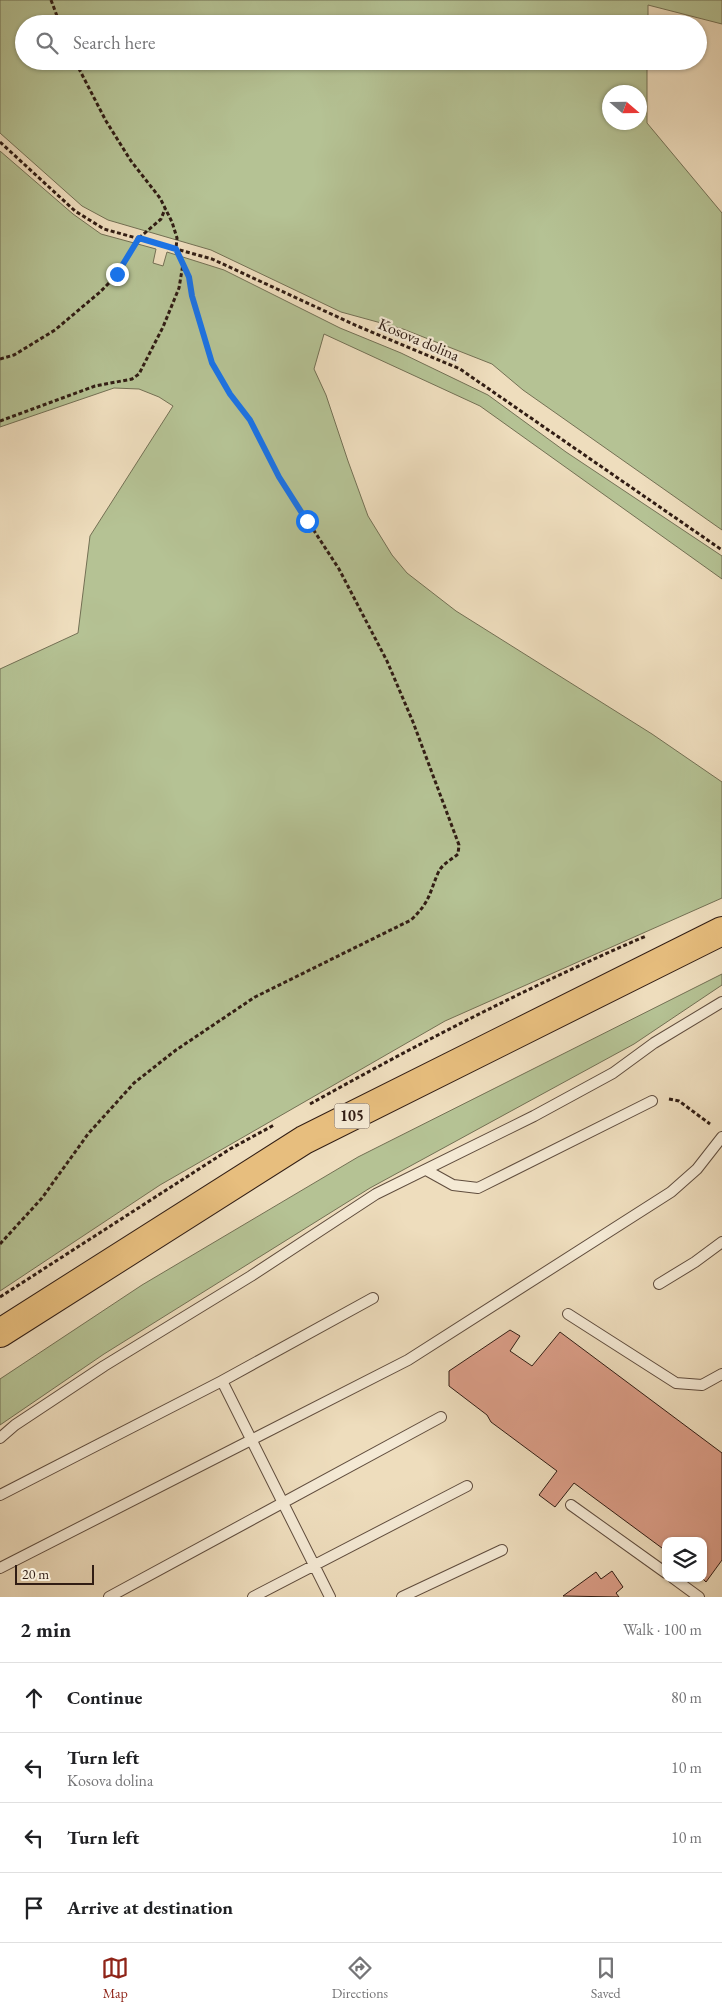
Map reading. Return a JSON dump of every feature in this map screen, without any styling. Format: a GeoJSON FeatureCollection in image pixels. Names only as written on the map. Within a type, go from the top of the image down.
{"type":"FeatureCollection","features":[{"type":"Feature","properties":{"kind":"main road","name":"105"},"geometry":{"type":"LineString","coordinates":[[0,1333],[304,1140],[722,931]]}},
{"type":"Feature","properties":{"kind":"lane"},"geometry":{"type":"LineString","coordinates":[[0,1438],[15,1425],[104,1366],[251,1276],[376,1194],[534,1116],[613,1073],[654,1043],[722,1002]]}},
{"type":"Feature","properties":{"kind":"lane"},"geometry":{"type":"LineString","coordinates":[[426,1170],[453,1185],[478,1188],[652,1101]]}},
{"type":"Feature","properties":{"kind":"lane"},"geometry":{"type":"LineString","coordinates":[[0,1568],[408,1360],[671,1192],[696,1169],[719,1133]]}},
{"type":"Feature","properties":{"kind":"lane"},"geometry":{"type":"LineString","coordinates":[[659,1284],[695,1262],[722,1242]]}},
{"type":"Feature","properties":{"kind":"lane"},"geometry":{"type":"LineString","coordinates":[[0,1495],[222,1381],[373,1298]]}},
{"type":"Feature","properties":{"kind":"lane"},"geometry":{"type":"LineString","coordinates":[[568,1314],[676,1383],[702,1385],[722,1374]]}},
{"type":"Feature","properties":{"kind":"lane"},"geometry":{"type":"LineString","coordinates":[[222,1381],[330,1597]]}},
{"type":"Feature","properties":{"kind":"lane"},"geometry":{"type":"LineString","coordinates":[[109,1597],[441,1418]]}},
{"type":"Feature","properties":{"kind":"lane"},"geometry":{"type":"LineString","coordinates":[[253,1597],[467,1486]]}},
{"type":"Feature","properties":{"kind":"lane"},"geometry":{"type":"LineString","coordinates":[[571,1505],[662,1570]]}},
{"type":"Feature","properties":{"kind":"lane"},"geometry":{"type":"LineString","coordinates":[[402,1597],[502,1550]]}},
{"type":"Feature","properties":{"kind":"lane"},"geometry":{"type":"LineString","coordinates":[[678,1582],[699,1597]]}},
{"type":"Feature","properties":{"kind":"path"},"geometry":{"type":"LineString","coordinates":[[51,0],[57,15]]}},
{"type":"Feature","properties":{"kind":"path"},"geometry":{"type":"LineString","coordinates":[[0,1244],[42,1198],[88,1134],[134,1083],[176,1050],[255,997],[411,920],[429,899],[442,868],[458,854],[459,845],[413,722],[387,661],[338,569],[279,477],[250,420],[230,394],[212,363],[192,296],[189,277],[176,249],[177,238],[172,222],[160,198],[131,161],[106,121],[80,70]]}},
{"type":"Feature","properties":{"kind":"path","name":"Kosova dolina"},"geometry":{"type":"LineString","coordinates":[[0,142],[75,211],[104,229],[212,259],[355,325],[460,370],[722,550]]}},
{"type":"Feature","properties":{"kind":"path"},"geometry":{"type":"LineString","coordinates":[[0,359],[14,355],[55,330],[100,292],[117,274],[139,238],[161,219],[165,208]]}},
{"type":"Feature","properties":{"kind":"path"},"geometry":{"type":"LineString","coordinates":[[0,421],[95,386],[132,379],[139,374],[163,328],[179,288],[183,264]]}},
{"type":"Feature","properties":{"kind":"path"},"geometry":{"type":"LineString","coordinates":[[652,1101],[668,1099],[678,1101],[719,1133]]}},
{"type":"Feature","properties":{"kind":"green space"},"geometry":{"type":"Polygon","coordinates":[[[0,0],[722,0],[722,24],[707,20],[707,15],[687,15],[648,5],[648,15],[15,15],[15,70],[647,70],[647,85],[602,85],[602,130],[647,130],[647,123],[722,213],[722,530],[523,390],[492,364],[403,329],[341,312],[211,250],[108,220],[82,206],[0,133],[0,0]]]}},
{"type":"Feature","properties":{"kind":"green space"},"geometry":{"type":"Polygon","coordinates":[[[0,151],[73,214],[101,234],[156,249],[153,263],[163,266],[167,252],[224,270],[340,328],[401,353],[488,395],[566,452],[722,556],[722,579],[480,406],[324,334],[314,369],[326,395],[368,516],[392,555],[407,573],[456,611],[652,734],[722,782],[722,898],[445,1021],[160,1185],[0,1291],[0,669],[78,633],[90,536],[173,406],[159,397],[139,389],[114,388],[0,427],[0,151]]]}},
{"type":"Feature","properties":{"kind":"green space"},"geometry":{"type":"Polygon","coordinates":[[[722,974],[722,985],[634,1044],[370,1188],[104,1354],[0,1425],[0,1379],[142,1285],[358,1157],[722,974]]]}},
{"type":"Feature","properties":{"kind":"building"},"geometry":{"type":"Polygon","coordinates":[[[510,1330],[520,1336],[510,1351],[532,1366],[560,1332],[722,1453],[722,1560],[707,1581],[707,1537],[662,1537],[662,1548],[574,1483],[555,1507],[539,1495],[557,1471],[491,1422],[487,1415],[449,1386],[449,1371],[510,1330]]]}},
{"type":"Feature","properties":{"kind":"building"},"geometry":{"type":"Polygon","coordinates":[[[612,1571],[623,1587],[616,1593],[619,1597],[563,1596],[596,1572],[601,1579],[612,1571]]]}},
{"type":"Feature","properties":{"kind":"route"},"geometry":{"type":"LineString","coordinates":[[117,274],[139,238],[176,249],[189,277],[192,296],[212,363],[230,394],[250,420],[279,477],[307,521]]}}]}
